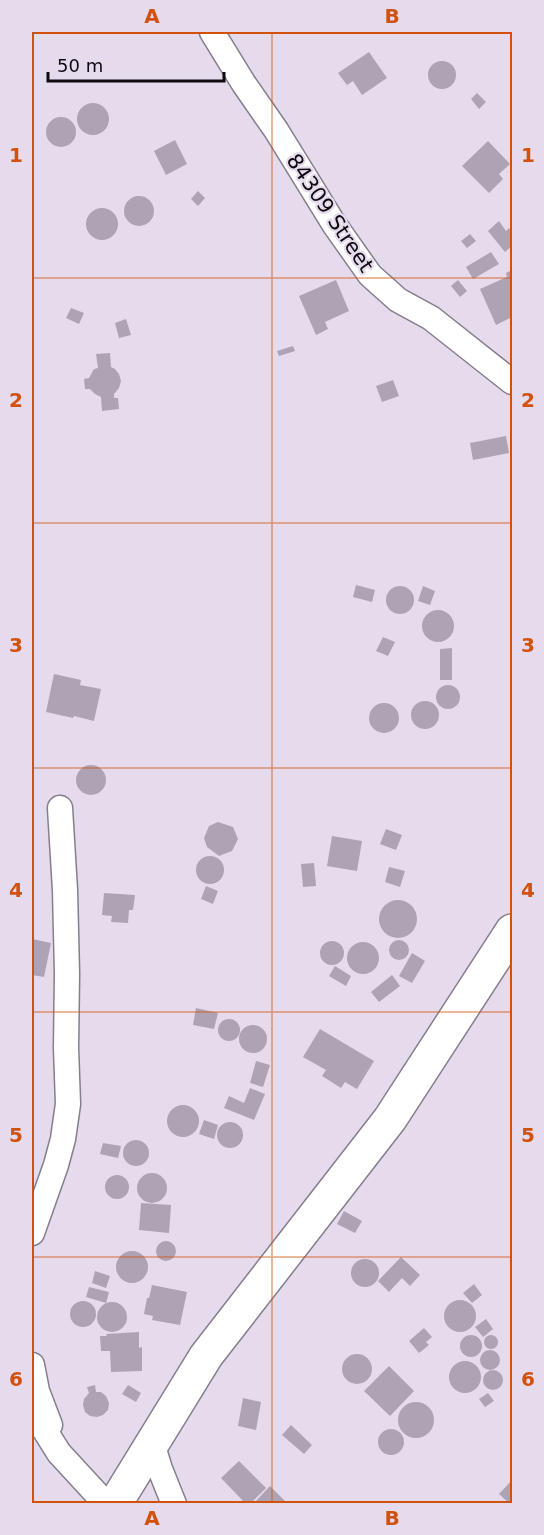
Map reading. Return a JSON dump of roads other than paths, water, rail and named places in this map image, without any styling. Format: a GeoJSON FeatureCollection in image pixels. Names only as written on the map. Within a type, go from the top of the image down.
{"type":"FeatureCollection","features":[{"type":"Feature","properties":{"kind":"street","name":"84309 Street"},"geometry":{"type":"LineString","coordinates":[[212,32],[334,224],[370,275],[398,300],[430,318],[513,382]]}},
{"type":"Feature","properties":{"kind":"street"},"geometry":{"type":"LineString","coordinates":[[32,1233],[56,1165],[63,1139],[68,1104],[66,926],[60,808]]}},
{"type":"Feature","properties":{"kind":"street"},"geometry":{"type":"LineString","coordinates":[[115,1503],[206,1356],[390,1119],[512,932]]}},
{"type":"Feature","properties":{"kind":"street"},"geometry":{"type":"LineString","coordinates":[[32,1365],[38,1391],[59,1453]]}},
{"type":"Feature","properties":{"kind":"street"},"geometry":{"type":"LineString","coordinates":[[32,1410],[59,1453],[106,1503]]}},
{"type":"Feature","properties":{"kind":"street"},"geometry":{"type":"LineString","coordinates":[[152,1443],[174,1503]]}}]}
